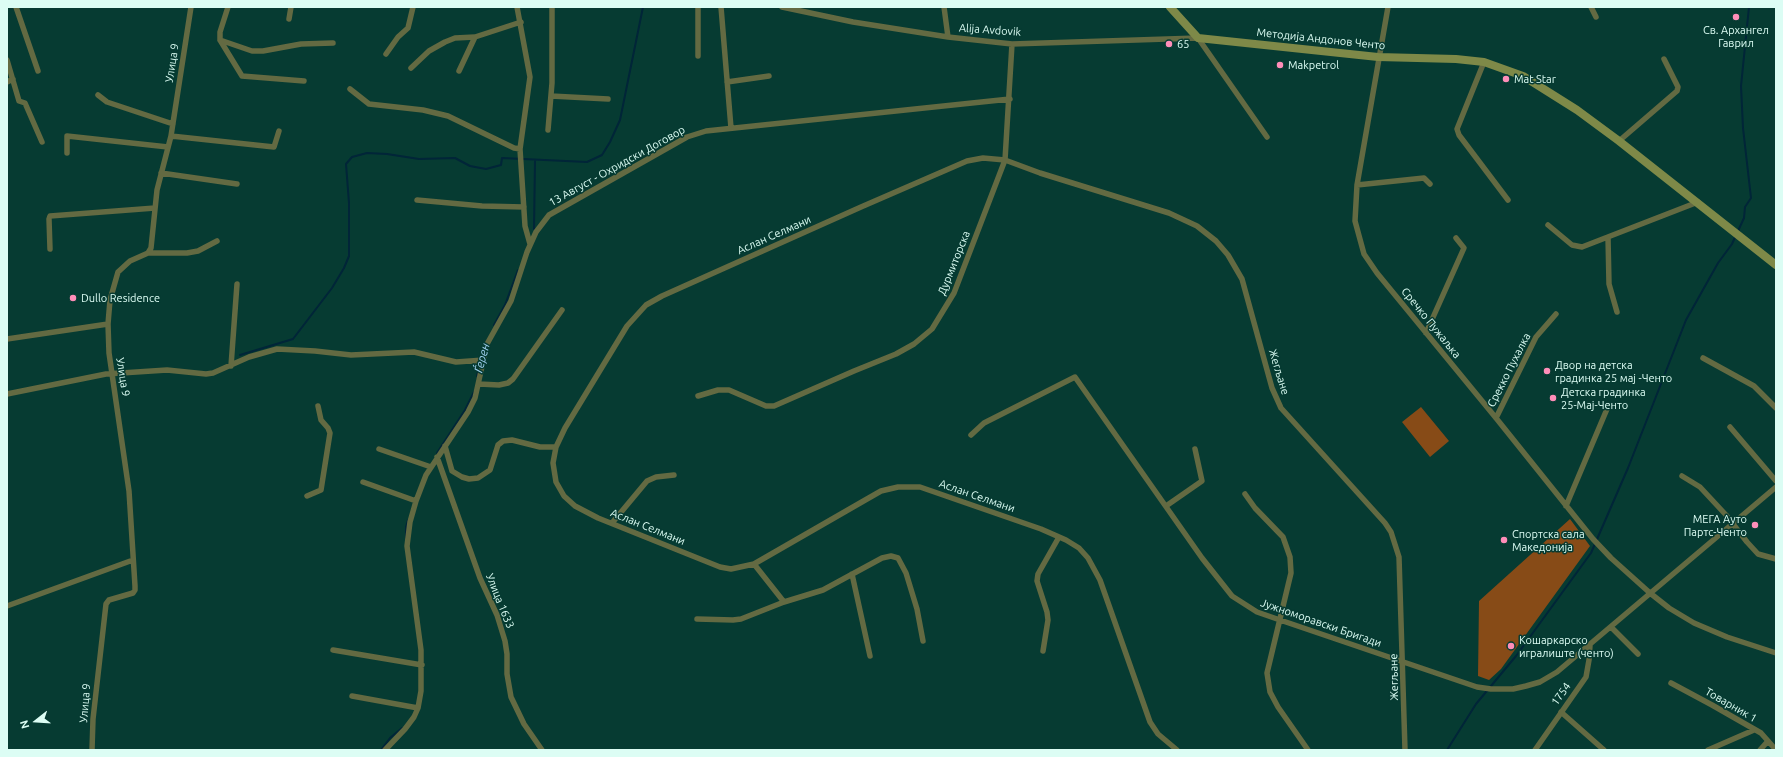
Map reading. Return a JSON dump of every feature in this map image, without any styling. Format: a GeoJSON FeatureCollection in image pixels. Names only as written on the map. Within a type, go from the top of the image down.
{"type":"FeatureCollection","features":[{"type":"Feature","properties":{"kind":"main road"},"geometry":{"type":"LineString","coordinates":[[1170,7],[1198,38]]}},
{"type":"Feature","properties":{"kind":"main road","name":"Методија Андонов Ченто"},"geometry":{"type":"LineString","coordinates":[[1198,38],[1378,57],[1456,59],[1484,62],[1503,68],[1532,81],[1577,110],[1619,140],[1776,265]]}},
{"type":"Feature","properties":{"kind":"street"},"geometry":{"type":"LineString","coordinates":[[16,7],[38,71]]}},
{"type":"Feature","properties":{"kind":"street","name":"Улица 9"},"geometry":{"type":"LineString","coordinates":[[92,750],[93,720],[104,610],[109,600],[133,593],[135,590],[129,491],[109,353],[108,324],[110,300],[118,272],[130,261],[148,253],[151,248],[157,190],[171,136],[191,7]]}},
{"type":"Feature","properties":{"kind":"street"},"geometry":{"type":"LineString","coordinates":[[228,7],[220,32],[220,40],[242,76],[304,81]]}},
{"type":"Feature","properties":{"kind":"street"},"geometry":{"type":"LineString","coordinates":[[289,19],[291,7]]}},
{"type":"Feature","properties":{"kind":"street"},"geometry":{"type":"LineString","coordinates":[[386,54],[398,37],[408,28],[413,7]]}},
{"type":"Feature","properties":{"kind":"street"},"geometry":{"type":"LineString","coordinates":[[518,7],[530,77],[520,149],[524,207],[530,244]]}},
{"type":"Feature","properties":{"kind":"street"},"geometry":{"type":"LineString","coordinates":[[548,130],[551,96],[552,7]]}},
{"type":"Feature","properties":{"kind":"street"},"geometry":{"type":"LineString","coordinates":[[698,7],[698,56]]}},
{"type":"Feature","properties":{"kind":"street"},"geometry":{"type":"LineString","coordinates":[[721,7],[731,128]]}},
{"type":"Feature","properties":{"kind":"street","name":"Alija Avdovik"},"geometry":{"type":"LineString","coordinates":[[782,7],[853,22],[948,37],[1012,44],[1198,38]]}},
{"type":"Feature","properties":{"kind":"street"},"geometry":{"type":"LineString","coordinates":[[944,7],[948,37]]}},
{"type":"Feature","properties":{"kind":"street","name":"Сречко Пужаљка"},"geometry":{"type":"LineString","coordinates":[[1388,7],[1378,57],[1357,185],[1355,221],[1364,254],[1377,273],[1566,506],[1611,558],[1650,593],[1694,623],[1727,637],[1776,653]]}},
{"type":"Feature","properties":{"kind":"street"},"geometry":{"type":"LineString","coordinates":[[1591,7],[1596,17]]}},
{"type":"Feature","properties":{"kind":"street"},"geometry":{"type":"LineString","coordinates":[[412,68],[429,51],[445,42],[455,38],[475,37],[521,22]]}},
{"type":"Feature","properties":{"kind":"street"},"geometry":{"type":"LineString","coordinates":[[459,71],[475,37]]}},
{"type":"Feature","properties":{"kind":"street"},"geometry":{"type":"LineString","coordinates":[[1198,38],[1267,137]]}},
{"type":"Feature","properties":{"kind":"street"},"geometry":{"type":"LineString","coordinates":[[220,40],[252,51],[263,51],[301,44],[333,43]]}},
{"type":"Feature","properties":{"kind":"street","name":"Дурмиторска"},"geometry":{"type":"LineString","coordinates":[[698,396],[718,390],[728,390],[766,406],[774,406],[896,354],[914,344],[932,329],[954,294],[1005,160],[1010,99],[1012,44]]}},
{"type":"Feature","properties":{"kind":"street"},"geometry":{"type":"LineString","coordinates":[[1619,140],[1677,91],[1678,87],[1664,59]]}},
{"type":"Feature","properties":{"kind":"street"},"geometry":{"type":"LineString","coordinates":[[7,60],[10,80],[19,101],[25,103],[42,142]]}},
{"type":"Feature","properties":{"kind":"street"},"geometry":{"type":"LineString","coordinates":[[1484,62],[1457,129],[1459,135],[1508,200]]}},
{"type":"Feature","properties":{"kind":"street"},"geometry":{"type":"LineString","coordinates":[[727,82],[769,76]]}},
{"type":"Feature","properties":{"kind":"street"},"geometry":{"type":"LineString","coordinates":[[350,89],[369,104],[423,110],[448,116],[514,148],[520,149]]}},
{"type":"Feature","properties":{"kind":"street"},"geometry":{"type":"LineString","coordinates":[[98,95],[107,102],[173,124]]}},
{"type":"Feature","properties":{"kind":"street"},"geometry":{"type":"LineString","coordinates":[[551,96],[608,99]]}},
{"type":"Feature","properties":{"kind":"street","name":"13 Август - Охридски Договор"},"geometry":{"type":"LineString","coordinates":[[385,750],[405,729],[418,708],[422,665],[416,604],[407,546],[410,522],[416,501],[431,467],[468,412],[475,398],[488,344],[511,301],[530,244],[536,232],[549,215],[687,137],[706,131],[1010,99]]}},
{"type":"Feature","properties":{"kind":"street"},"geometry":{"type":"LineString","coordinates":[[171,136],[274,147],[279,130]]}},
{"type":"Feature","properties":{"kind":"street"},"geometry":{"type":"LineString","coordinates":[[67,153],[67,136],[168,147]]}},
{"type":"Feature","properties":{"kind":"street","name":"Аслан Селмани"},"geometry":{"type":"LineString","coordinates":[[1005,160],[983,158],[967,161],[708,275],[646,305],[627,326],[565,428],[556,447],[553,463],[556,482],[564,496],[575,506],[612,523],[720,567],[731,569],[754,564],[867,499],[882,491],[898,487],[920,487],[1059,536],[1079,548],[1088,558],[1100,580],[1150,722],[1158,734],[1177,750]]}},
{"type":"Feature","properties":{"kind":"street","name":"Жегљане"},"geometry":{"type":"LineString","coordinates":[[1005,160],[1040,173],[1169,213],[1197,226],[1216,241],[1228,254],[1242,279],[1272,388],[1281,408],[1385,523],[1391,532],[1399,557],[1404,662],[1405,750]]}},
{"type":"Feature","properties":{"kind":"street"},"geometry":{"type":"LineString","coordinates":[[161,173],[237,184]]}},
{"type":"Feature","properties":{"kind":"street"},"geometry":{"type":"LineString","coordinates":[[1357,185],[1424,178],[1430,184]]}},
{"type":"Feature","properties":{"kind":"street"},"geometry":{"type":"LineString","coordinates":[[417,200],[482,206],[524,207]]}},
{"type":"Feature","properties":{"kind":"street"},"geometry":{"type":"LineString","coordinates":[[1548,225],[1576,246],[1582,247],[1698,202]]}},
{"type":"Feature","properties":{"kind":"street"},"geometry":{"type":"LineString","coordinates":[[50,249],[50,216],[155,208]]}},
{"type":"Feature","properties":{"kind":"street"},"geometry":{"type":"LineString","coordinates":[[1608,237],[1609,284],[1617,312]]}},
{"type":"Feature","properties":{"kind":"street"},"geometry":{"type":"LineString","coordinates":[[1426,333],[1464,248],[1456,238]]}},
{"type":"Feature","properties":{"kind":"street"},"geometry":{"type":"LineString","coordinates":[[148,253],[187,253],[198,251],[217,241]]}},
{"type":"Feature","properties":{"kind":"street"},"geometry":{"type":"LineString","coordinates":[[231,366],[237,284]]}},
{"type":"Feature","properties":{"kind":"street"},"geometry":{"type":"LineString","coordinates":[[479,384],[499,385],[508,383],[513,379],[562,310]]}},
{"type":"Feature","properties":{"kind":"street","name":"Срекко Пухалка"},"geometry":{"type":"LineString","coordinates":[[1496,418],[1536,337],[1556,314]]}},
{"type":"Feature","properties":{"kind":"street"},"geometry":{"type":"LineString","coordinates":[[7,340],[108,324]]}},
{"type":"Feature","properties":{"kind":"street"},"geometry":{"type":"LineString","coordinates":[[7,394],[113,374],[167,370],[206,374],[231,366],[249,357],[277,349],[315,350],[351,355],[414,352],[456,362],[484,360]]}},
{"type":"Feature","properties":{"kind":"street"},"geometry":{"type":"LineString","coordinates":[[1704,358],[1754,386],[1776,408]]}},
{"type":"Feature","properties":{"kind":"street","name":"Јужноморавски Бригади"},"geometry":{"type":"LineString","coordinates":[[971,436],[984,423],[1075,377],[1202,558],[1232,596],[1257,612],[1477,687],[1491,689],[1514,689],[1540,682],[1556,672],[1776,488]]}},
{"type":"Feature","properties":{"kind":"street"},"geometry":{"type":"LineString","coordinates":[[308,496],[318,493],[321,490],[330,433],[321,420],[318,406]]}},
{"type":"Feature","properties":{"kind":"street"},"geometry":{"type":"LineString","coordinates":[[1566,506],[1607,409]]}},
{"type":"Feature","properties":{"kind":"street"},"geometry":{"type":"LineString","coordinates":[[1730,427],[1776,481]]}},
{"type":"Feature","properties":{"kind":"street"},"geometry":{"type":"LineString","coordinates":[[445,446],[452,471],[469,479],[478,478],[490,470],[498,445],[503,441],[512,440],[540,447],[556,447]]}},
{"type":"Feature","properties":{"kind":"street"},"geometry":{"type":"LineString","coordinates":[[379,449],[431,467]]}},
{"type":"Feature","properties":{"kind":"street"},"geometry":{"type":"LineString","coordinates":[[1166,506],[1202,481],[1195,449]]}},
{"type":"Feature","properties":{"kind":"street","name":"Улица 1633"},"geometry":{"type":"LineString","coordinates":[[437,457],[480,578],[497,615],[505,641],[507,654],[507,674],[511,697],[524,724],[542,750]]}},
{"type":"Feature","properties":{"kind":"street"},"geometry":{"type":"LineString","coordinates":[[612,523],[647,482],[656,477],[674,475]]}},
{"type":"Feature","properties":{"kind":"street"},"geometry":{"type":"LineString","coordinates":[[1682,476],[1700,487],[1758,554],[1776,559]]}},
{"type":"Feature","properties":{"kind":"street"},"geometry":{"type":"LineString","coordinates":[[363,482],[416,501]]}},
{"type":"Feature","properties":{"kind":"street","name":"Јужноморавски Бригади"},"geometry":{"type":"LineString","coordinates":[[1245,494],[1255,508],[1270,522],[1282,537],[1290,557],[1291,573],[1280,620]]}},
{"type":"Feature","properties":{"kind":"street"},"geometry":{"type":"LineString","coordinates":[[1043,651],[1048,620],[1037,580],[1038,574],[1059,536]]}},
{"type":"Feature","properties":{"kind":"street"},"geometry":{"type":"LineString","coordinates":[[697,619],[741,619],[784,602],[823,590],[887,556],[898,558],[903,568],[911,588],[923,642]]}},
{"type":"Feature","properties":{"kind":"street"},"geometry":{"type":"LineString","coordinates":[[7,606],[133,560]]}},
{"type":"Feature","properties":{"kind":"street"},"geometry":{"type":"LineString","coordinates":[[754,564],[784,602]]}},
{"type":"Feature","properties":{"kind":"street"},"geometry":{"type":"LineString","coordinates":[[852,574],[870,656]]}},
{"type":"Feature","properties":{"kind":"street"},"geometry":{"type":"LineString","coordinates":[[1280,620],[1270,654],[1267,673],[1270,692],[1278,707],[1308,750]]}},
{"type":"Feature","properties":{"kind":"street"},"geometry":{"type":"LineString","coordinates":[[1611,627],[1638,654]]}},
{"type":"Feature","properties":{"kind":"street","name":"1754"},"geometry":{"type":"LineString","coordinates":[[1535,750],[1586,677],[1590,645]]}},
{"type":"Feature","properties":{"kind":"street"},"geometry":{"type":"LineString","coordinates":[[333,650],[422,665]]}},
{"type":"Feature","properties":{"kind":"street","name":"Товарник 1"},"geometry":{"type":"LineString","coordinates":[[1671,683],[1712,704],[1761,733],[1776,750]]}},
{"type":"Feature","properties":{"kind":"street"},"geometry":{"type":"LineString","coordinates":[[352,696],[418,708]]}},
{"type":"Feature","properties":{"kind":"street"},"geometry":{"type":"LineString","coordinates":[[1561,712],[1604,750]]}},
{"type":"Feature","properties":{"kind":"street"},"geometry":{"type":"LineString","coordinates":[[1708,750],[1754,730]]}},
{"type":"Feature","properties":{"kind":"street"},"geometry":{"type":"LineString","coordinates":[[1760,750],[1768,741]]}},
{"type":"Feature","properties":{"kind":"shaded area"},"geometry":{"type":"Polygon","coordinates":[[[1421,407],[1449,441],[1430,457],[1402,422],[1421,407]]]}},
{"type":"Feature","properties":{"kind":"shaded area"},"geometry":{"type":"Polygon","coordinates":[[[1570,519],[1590,546],[1501,669],[1489,680],[1478,676],[1479,601],[1570,519]]]}},
{"type":"Feature","properties":{"kind":"waterway"},"geometry":{"type":"LineString","coordinates":[[240,355],[293,339],[332,288],[344,268],[349,256],[349,203],[346,164],[352,157],[367,153],[387,154],[419,159],[455,158],[470,166],[486,169],[501,165],[502,158],[587,162],[602,155],[620,120],[643,7]]}},
{"type":"Feature","properties":{"kind":"waterway"},"geometry":{"type":"LineString","coordinates":[[1738,231],[1744,218],[1745,207],[1751,198],[1743,128],[1741,86],[1749,7]]}},
{"type":"Feature","properties":{"kind":"waterway"},"geometry":{"type":"LineString","coordinates":[[534,229],[535,161]]}},
{"type":"Feature","properties":{"kind":"waterway"},"geometry":{"type":"LineString","coordinates":[[1447,750],[1476,704],[1516,656],[1591,553],[1628,468],[1686,320],[1718,263],[1732,244],[1736,235]]}},
{"type":"Feature","properties":{"kind":"waterway","name":"Ѓерен"},"geometry":{"type":"LineString","coordinates":[[494,325],[505,305],[518,270]]}},
{"type":"Feature","properties":{"kind":"waterway","name":"Ѓерен"},"geometry":{"type":"LineString","coordinates":[[477,376],[485,343]]}},
{"type":"Feature","properties":{"kind":"waterway","name":"Ѓерен"},"geometry":{"type":"LineString","coordinates":[[437,453],[465,410],[474,392]]}},
{"type":"Feature","properties":{"kind":"waterway","name":"Ѓерен"},"geometry":{"type":"LineString","coordinates":[[406,537],[408,520]]}},
{"type":"Feature","properties":{"kind":"waterway","name":"Ѓерен"},"geometry":{"type":"LineString","coordinates":[[381,750],[390,738],[402,728]]}},
{"type":"Feature","properties":{"kind":"place","name":"Св. Архангел Гаврил"},"geometry":{"type":"Point","coordinates":[1736,17]}},
{"type":"Feature","properties":{"kind":"place","name":"65"},"geometry":{"type":"Point","coordinates":[1169,44]}},
{"type":"Feature","properties":{"kind":"place","name":"Makpetrol"},"geometry":{"type":"Point","coordinates":[1280,65]}},
{"type":"Feature","properties":{"kind":"place","name":"Mat Star"},"geometry":{"type":"Point","coordinates":[1506,79]}},
{"type":"Feature","properties":{"kind":"place","name":"Dullo Residence"},"geometry":{"type":"Point","coordinates":[73,298]}},
{"type":"Feature","properties":{"kind":"place","name":"Двор на детска градинка 25 мај -Ченто"},"geometry":{"type":"Point","coordinates":[1547,371]}},
{"type":"Feature","properties":{"kind":"place","name":"Детска градинка 25-Мај-Ченто"},"geometry":{"type":"Point","coordinates":[1553,398]}},
{"type":"Feature","properties":{"kind":"place","name":"МЕГА Ауто Партс-Ченто"},"geometry":{"type":"Point","coordinates":[1755,525]}},
{"type":"Feature","properties":{"kind":"place","name":"Спортска сала Македонија"},"geometry":{"type":"Point","coordinates":[1504,540]}},
{"type":"Feature","properties":{"kind":"place","name":"Кошаркарско игралиште (ченто)"},"geometry":{"type":"Point","coordinates":[1511,646]}}]}
